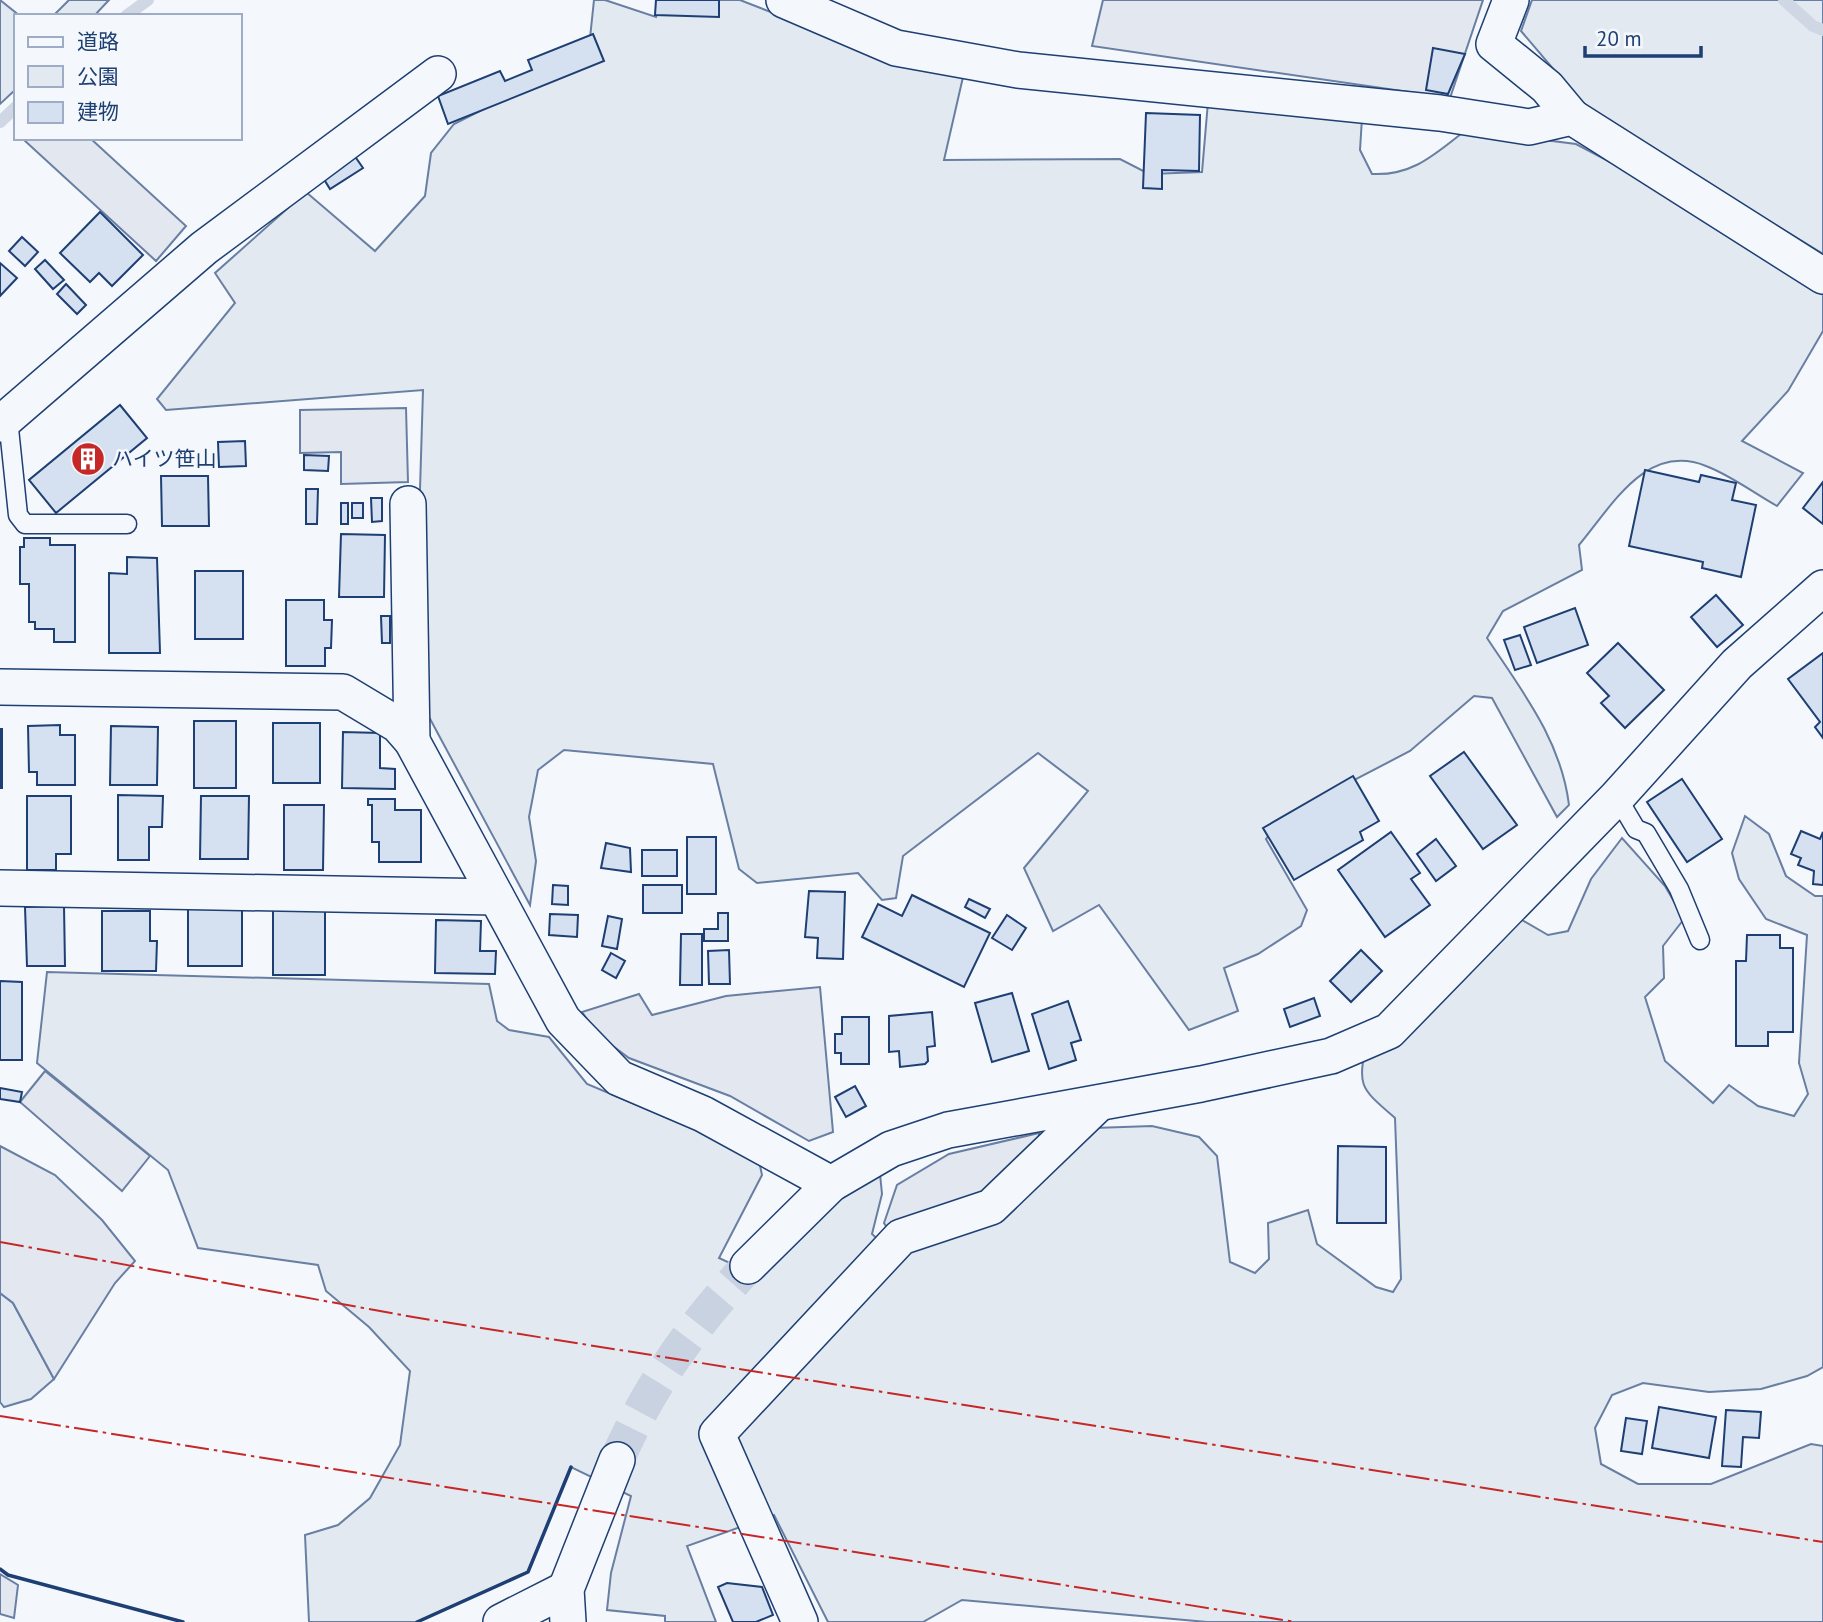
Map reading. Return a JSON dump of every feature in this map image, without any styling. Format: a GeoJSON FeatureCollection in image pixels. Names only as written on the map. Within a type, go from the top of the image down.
{"type":"FeatureCollection","features":[{"type":"Feature","properties":{"kind":"street"},"geometry":{"type":"LineString","coordinates":[[783,0],[896,48],[1018,69],[1440,113],[1529,127],[1572,117]]}},
{"type":"Feature","properties":{"kind":"street"},"geometry":{"type":"LineString","coordinates":[[1511,0],[1494,44],[1547,87],[1572,117],[1823,276]]}},
{"type":"Feature","properties":{"kind":"street"},"geometry":{"type":"LineString","coordinates":[[4,421],[204,248],[438,74]]}},
{"type":"Feature","properties":{"kind":"street"},"geometry":{"type":"LineString","coordinates":[[408,504],[412,741]]}},
{"type":"Feature","properties":{"kind":"street"},"geometry":{"type":"LineString","coordinates":[[748,1266],[831,1184],[891,1149],[948,1130],[1099,1103],[1331,1056],[1389,1031],[1617,797],[1737,664],[1823,589]]}},
{"type":"Feature","properties":{"kind":"street"},"geometry":{"type":"LineString","coordinates":[[0,687],[343,692],[398,726],[412,741],[563,1020],[619,1078],[704,1114],[831,1184]]}},
{"type":"Feature","properties":{"kind":"street"},"geometry":{"type":"LineString","coordinates":[[0,888],[496,897]]}},
{"type":"Feature","properties":{"kind":"street"},"geometry":{"type":"LineString","coordinates":[[800,1622],[717,1434],[901,1237],[991,1207],[1099,1103]]}},
{"type":"Feature","properties":{"kind":"street"},"geometry":{"type":"LineString","coordinates":[[501,1622],[567,1606],[617,1460]]}},
{"type":"Feature","properties":{"kind":"lane"},"geometry":{"type":"LineString","coordinates":[[4,421],[18,515],[25,524],[127,524]]}},
{"type":"Feature","properties":{"kind":"lane"},"geometry":{"type":"LineString","coordinates":[[1617,797],[1636,829],[1646,832],[1666,866],[1700,940]]}},
{"type":"Feature","properties":{"kind":"green space"},"geometry":{"type":"Polygon","coordinates":[[[0,0],[18,14],[14,14],[14,91],[0,104],[0,0]]]}},
{"type":"Feature","properties":{"kind":"green space"},"geometry":{"type":"Polygon","coordinates":[[[69,0],[109,0],[96,14],[55,14],[69,0]]]}},
{"type":"Feature","properties":{"kind":"green space"},"geometry":{"type":"Polygon","coordinates":[[[594,0],[605,0],[656,17],[661,0],[740,0],[894,60],[963,77],[944,160],[1120,159],[1149,174],[1202,172],[1208,102],[1362,118],[1360,150],[1372,174],[1400,171],[1423,162],[1466,130],[1576,144],[1633,174],[1823,295],[1823,331],[1788,391],[1742,441],[1803,473],[1777,506],[1715,470],[1685,461],[1665,463],[1648,470],[1632,482],[1579,545],[1582,570],[1503,611],[1487,638],[1549,738],[1565,781],[1569,805],[1557,817],[1492,698],[1474,696],[1410,751],[1283,817],[1266,839],[1307,910],[1301,926],[1258,954],[1224,968],[1238,1011],[1189,1030],[1099,905],[1053,931],[1024,868],[1088,791],[1038,753],[903,856],[896,898],[882,900],[858,873],[757,883],[739,869],[713,764],[564,750],[538,770],[529,817],[536,861],[530,905],[414,689],[423,390],[166,410],[157,399],[235,303],[215,273],[306,192],[375,251],[425,196],[431,153],[454,124],[588,57],[594,0]]]}},
{"type":"Feature","properties":{"kind":"green space"},"geometry":{"type":"Polygon","coordinates":[[[1532,0],[1823,0],[1823,254],[1589,111],[1521,31],[1532,0]]]}},
{"type":"Feature","properties":{"kind":"green space"},"geometry":{"type":"Polygon","coordinates":[[[1745,816],[1769,834],[1786,876],[1815,896],[1823,896],[1823,1367],[1807,1376],[1761,1389],[1709,1392],[1643,1383],[1612,1395],[1595,1428],[1601,1464],[1638,1484],[1711,1484],[1811,1444],[1823,1446],[1823,1622],[1207,1622],[962,1600],[923,1622],[828,1622],[774,1515],[687,1546],[716,1622],[665,1622],[665,1616],[607,1610],[611,1573],[631,1496],[571,1467],[528,1572],[417,1622],[309,1622],[305,1535],[338,1525],[370,1498],[400,1445],[410,1371],[369,1327],[326,1291],[318,1265],[198,1248],[168,1170],[37,1063],[47,972],[489,984],[497,1021],[509,1030],[549,1037],[587,1084],[758,1156],[762,1175],[719,1258],[760,1277],[841,1199],[880,1174],[882,1194],[872,1234],[897,1257],[1094,1128],[1152,1126],[1199,1137],[1217,1156],[1230,1262],[1255,1273],[1269,1259],[1268,1223],[1308,1210],[1317,1244],[1376,1287],[1393,1292],[1401,1279],[1395,1118],[1374,1099],[1364,1084],[1362,1067],[1367,1038],[1515,916],[1548,935],[1568,931],[1591,879],[1622,838],[1665,886],[1684,919],[1663,946],[1664,978],[1645,997],[1665,1061],[1713,1103],[1729,1085],[1758,1106],[1794,1116],[1808,1094],[1799,1063],[1807,935],[1766,919],[1739,879],[1732,853],[1745,816]]]}},
{"type":"Feature","properties":{"kind":"green space"},"geometry":{"type":"Polygon","coordinates":[[[0,1293],[13,1303],[54,1379],[31,1399],[4,1407],[0,1402],[0,1293]]]}},
{"type":"Feature","properties":{"kind":"shaded area"},"geometry":{"type":"Polygon","coordinates":[[[1103,0],[1483,0],[1450,98],[1092,46],[1103,0]]]}},
{"type":"Feature","properties":{"kind":"shaded area"},"geometry":{"type":"Polygon","coordinates":[[[24,140],[92,140],[186,226],[156,261],[24,140]]]}},
{"type":"Feature","properties":{"kind":"shaded area"},"geometry":{"type":"Polygon","coordinates":[[[406,408],[408,482],[341,484],[341,452],[300,453],[300,410],[406,408]]]}},
{"type":"Feature","properties":{"kind":"shaded area"},"geometry":{"type":"Polygon","coordinates":[[[820,987],[833,1132],[809,1141],[730,1096],[629,1058],[598,1035],[582,1012],[639,994],[652,1015],[726,996],[820,987]]]}},
{"type":"Feature","properties":{"kind":"shaded area"},"geometry":{"type":"Polygon","coordinates":[[[45,1071],[150,1156],[122,1191],[20,1102],[45,1071]]]}},
{"type":"Feature","properties":{"kind":"shaded area"},"geometry":{"type":"Polygon","coordinates":[[[1039,1133],[1039,1145],[996,1184],[956,1206],[888,1229],[884,1223],[897,1185],[949,1154],[1039,1133]]]}},
{"type":"Feature","properties":{"kind":"shaded area"},"geometry":{"type":"Polygon","coordinates":[[[0,1146],[55,1175],[102,1220],[135,1261],[115,1283],[54,1379],[13,1303],[0,1293],[0,1146]]]}},
{"type":"Feature","properties":{"kind":"shaded area"},"geometry":{"type":"Polygon","coordinates":[[[0,1574],[18,1585],[14,1618],[0,1614],[0,1574]]]}},
{"type":"Feature","properties":{"kind":"building"},"geometry":{"type":"Polygon","coordinates":[[[656,0],[719,0],[719,17],[655,15],[656,0]]]}},
{"type":"Feature","properties":{"kind":"building"},"geometry":{"type":"Polygon","coordinates":[[[593,34],[604,61],[448,124],[438,96],[500,71],[505,81],[532,70],[528,60],[593,34]]]}},
{"type":"Feature","properties":{"kind":"building"},"geometry":{"type":"Polygon","coordinates":[[[1433,48],[1465,54],[1448,94],[1426,90],[1433,48]]]}},
{"type":"Feature","properties":{"kind":"building"},"geometry":{"type":"Polygon","coordinates":[[[1146,113],[1200,115],[1199,171],[1162,170],[1162,189],[1143,188],[1146,113]]]}},
{"type":"Feature","properties":{"kind":"building"},"geometry":{"type":"Polygon","coordinates":[[[354,155],[363,168],[330,189],[322,176],[354,155]]]}},
{"type":"Feature","properties":{"kind":"building"},"geometry":{"type":"Polygon","coordinates":[[[100,212],[143,255],[112,286],[99,273],[90,282],[60,253],[100,212]]]}},
{"type":"Feature","properties":{"kind":"building"},"geometry":{"type":"Polygon","coordinates":[[[22,237],[38,252],[25,266],[9,251],[22,237]]]}},
{"type":"Feature","properties":{"kind":"building"},"geometry":{"type":"Polygon","coordinates":[[[45,260],[64,280],[53,289],[35,269],[45,260]]]}},
{"type":"Feature","properties":{"kind":"building"},"geometry":{"type":"Polygon","coordinates":[[[0,263],[17,278],[0,296],[0,263]]]}},
{"type":"Feature","properties":{"kind":"building"},"geometry":{"type":"Polygon","coordinates":[[[66,284],[86,305],[77,314],[57,294],[66,284]]]}},
{"type":"Feature","properties":{"kind":"building","name":"ハイツ笹山"},"geometry":{"type":"Polygon","coordinates":[[[120,405],[147,438],[56,513],[29,480],[120,405]]]}},
{"type":"Feature","properties":{"kind":"building"},"geometry":{"type":"Polygon","coordinates":[[[245,441],[246,466],[219,467],[218,442],[245,441]]]}},
{"type":"Feature","properties":{"kind":"building"},"geometry":{"type":"Polygon","coordinates":[[[304,455],[329,456],[328,471],[304,470],[304,455]]]}},
{"type":"Feature","properties":{"kind":"building"},"geometry":{"type":"Polygon","coordinates":[[[1645,470],[1699,482],[1701,475],[1736,483],[1732,500],[1756,505],[1741,577],[1702,568],[1703,562],[1629,546],[1645,470]]]}},
{"type":"Feature","properties":{"kind":"building"},"geometry":{"type":"Polygon","coordinates":[[[161,476],[208,476],[209,526],[162,526],[161,476]]]}},
{"type":"Feature","properties":{"kind":"building"},"geometry":{"type":"Polygon","coordinates":[[[1823,482],[1823,524],[1803,508],[1823,482]]]}},
{"type":"Feature","properties":{"kind":"building"},"geometry":{"type":"Polygon","coordinates":[[[306,489],[318,489],[317,524],[306,524],[306,489]]]}},
{"type":"Feature","properties":{"kind":"building"},"geometry":{"type":"Polygon","coordinates":[[[371,498],[382,498],[382,521],[372,522],[371,498]]]}},
{"type":"Feature","properties":{"kind":"building"},"geometry":{"type":"Polygon","coordinates":[[[341,503],[348,503],[348,524],[341,524],[341,503]]]}},
{"type":"Feature","properties":{"kind":"building"},"geometry":{"type":"Polygon","coordinates":[[[352,503],[363,503],[363,518],[352,518],[352,503]]]}},
{"type":"Feature","properties":{"kind":"building"},"geometry":{"type":"Polygon","coordinates":[[[341,534],[385,535],[384,597],[339,597],[341,534]]]}},
{"type":"Feature","properties":{"kind":"building"},"geometry":{"type":"Polygon","coordinates":[[[24,538],[50,538],[50,545],[75,545],[75,642],[54,642],[54,629],[35,629],[35,622],[29,622],[29,584],[20,584],[20,547],[24,547],[24,538]]]}},
{"type":"Feature","properties":{"kind":"building"},"geometry":{"type":"Polygon","coordinates":[[[127,557],[157,558],[160,653],[109,653],[109,573],[127,574],[127,557]]]}},
{"type":"Feature","properties":{"kind":"building"},"geometry":{"type":"Polygon","coordinates":[[[195,571],[243,571],[243,639],[195,639],[195,571]]]}},
{"type":"Feature","properties":{"kind":"building"},"geometry":{"type":"Polygon","coordinates":[[[1716,595],[1743,625],[1717,647],[1691,617],[1716,595]]]}},
{"type":"Feature","properties":{"kind":"building"},"geometry":{"type":"Polygon","coordinates":[[[286,600],[324,600],[324,620],[332,620],[331,648],[325,648],[325,666],[286,666],[286,600]]]}},
{"type":"Feature","properties":{"kind":"building"},"geometry":{"type":"Polygon","coordinates":[[[1575,608],[1588,645],[1537,663],[1524,627],[1575,608]]]}},
{"type":"Feature","properties":{"kind":"building"},"geometry":{"type":"Polygon","coordinates":[[[381,616],[390,616],[390,643],[382,643],[381,616]]]}},
{"type":"Feature","properties":{"kind":"building"},"geometry":{"type":"Polygon","coordinates":[[[1520,635],[1531,665],[1515,670],[1504,640],[1520,635]]]}},
{"type":"Feature","properties":{"kind":"building"},"geometry":{"type":"Polygon","coordinates":[[[1618,643],[1664,690],[1625,728],[1601,703],[1609,696],[1587,673],[1618,643]]]}},
{"type":"Feature","properties":{"kind":"building"},"geometry":{"type":"Polygon","coordinates":[[[1823,653],[1823,738],[1815,727],[1820,722],[1788,679],[1823,653]]]}},
{"type":"Feature","properties":{"kind":"building"},"geometry":{"type":"Polygon","coordinates":[[[194,721],[236,721],[236,788],[194,788],[194,721]]]}},
{"type":"Feature","properties":{"kind":"building"},"geometry":{"type":"Polygon","coordinates":[[[273,723],[320,723],[320,783],[273,783],[273,723]]]}},
{"type":"Feature","properties":{"kind":"building"},"geometry":{"type":"Polygon","coordinates":[[[60,725],[60,735],[75,735],[75,785],[37,785],[37,772],[29,772],[28,726],[60,725]]]}},
{"type":"Feature","properties":{"kind":"building"},"geometry":{"type":"Polygon","coordinates":[[[111,726],[158,727],[157,785],[110,785],[111,726]]]}},
{"type":"Feature","properties":{"kind":"building"},"geometry":{"type":"Polygon","coordinates":[[[2,729],[2,788],[0,788],[2,729]]]}},
{"type":"Feature","properties":{"kind":"building"},"geometry":{"type":"Polygon","coordinates":[[[343,732],[380,733],[380,768],[395,769],[395,789],[342,788],[343,732]]]}},
{"type":"Feature","properties":{"kind":"building"},"geometry":{"type":"Polygon","coordinates":[[[1464,752],[1517,825],[1483,849],[1430,776],[1464,752]]]}},
{"type":"Feature","properties":{"kind":"building"},"geometry":{"type":"Polygon","coordinates":[[[1353,776],[1379,821],[1360,832],[1363,840],[1294,880],[1263,828],[1353,776]]]}},
{"type":"Feature","properties":{"kind":"building"},"geometry":{"type":"Polygon","coordinates":[[[1682,779],[1722,839],[1687,862],[1647,802],[1682,779]]]}},
{"type":"Feature","properties":{"kind":"building"},"geometry":{"type":"Polygon","coordinates":[[[118,795],[163,796],[162,827],[149,827],[149,860],[118,860],[118,795]]]}},
{"type":"Feature","properties":{"kind":"building"},"geometry":{"type":"Polygon","coordinates":[[[27,796],[71,796],[71,854],[56,854],[56,870],[27,870],[27,796]]]}},
{"type":"Feature","properties":{"kind":"building"},"geometry":{"type":"Polygon","coordinates":[[[201,796],[249,796],[248,859],[200,859],[201,796]]]}},
{"type":"Feature","properties":{"kind":"building"},"geometry":{"type":"Polygon","coordinates":[[[368,799],[395,799],[395,810],[421,810],[421,862],[379,862],[379,842],[372,842],[372,805],[368,805],[368,799]]]}},
{"type":"Feature","properties":{"kind":"building"},"geometry":{"type":"Polygon","coordinates":[[[284,805],[324,805],[323,870],[284,870],[284,805]]]}},
{"type":"Feature","properties":{"kind":"building"},"geometry":{"type":"Polygon","coordinates":[[[1801,831],[1820,839],[1823,832],[1823,885],[1813,884],[1814,871],[1798,865],[1801,858],[1791,854],[1801,831]]]}},
{"type":"Feature","properties":{"kind":"building"},"geometry":{"type":"Polygon","coordinates":[[[1391,832],[1420,873],[1411,879],[1430,905],[1385,937],[1338,870],[1391,832]]]}},
{"type":"Feature","properties":{"kind":"building"},"geometry":{"type":"Polygon","coordinates":[[[687,837],[716,837],[716,894],[687,894],[687,837]]]}},
{"type":"Feature","properties":{"kind":"building"},"geometry":{"type":"Polygon","coordinates":[[[1436,839],[1456,866],[1436,881],[1417,854],[1436,839]]]}},
{"type":"Feature","properties":{"kind":"building"},"geometry":{"type":"Polygon","coordinates":[[[606,843],[630,848],[631,872],[601,868],[606,843]]]}},
{"type":"Feature","properties":{"kind":"building"},"geometry":{"type":"Polygon","coordinates":[[[642,850],[677,850],[677,876],[642,876],[642,850]]]}},
{"type":"Feature","properties":{"kind":"building"},"geometry":{"type":"Polygon","coordinates":[[[553,885],[568,886],[568,905],[552,904],[553,885]]]}},
{"type":"Feature","properties":{"kind":"building"},"geometry":{"type":"Polygon","coordinates":[[[643,885],[682,885],[682,913],[643,913],[643,885]]]}},
{"type":"Feature","properties":{"kind":"building"},"geometry":{"type":"Polygon","coordinates":[[[809,891],[845,892],[843,959],[817,958],[818,938],[805,937],[809,891]]]}},
{"type":"Feature","properties":{"kind":"building"},"geometry":{"type":"Polygon","coordinates":[[[912,895],[990,933],[964,987],[862,937],[878,904],[902,916],[912,895]]]}},
{"type":"Feature","properties":{"kind":"building"},"geometry":{"type":"Polygon","coordinates":[[[969,899],[990,909],[985,918],[965,907],[969,899]]]}},
{"type":"Feature","properties":{"kind":"building"},"geometry":{"type":"Polygon","coordinates":[[[64,906],[65,966],[27,966],[25,907],[64,906]]]}},
{"type":"Feature","properties":{"kind":"building"},"geometry":{"type":"Polygon","coordinates":[[[188,908],[242,908],[242,966],[188,966],[188,908]]]}},
{"type":"Feature","properties":{"kind":"building"},"geometry":{"type":"Polygon","coordinates":[[[273,910],[325,910],[325,975],[273,975],[273,910]]]}},
{"type":"Feature","properties":{"kind":"building"},"geometry":{"type":"Polygon","coordinates":[[[102,911],[150,911],[150,941],[157,941],[156,971],[102,971],[102,911]]]}},
{"type":"Feature","properties":{"kind":"building"},"geometry":{"type":"Polygon","coordinates":[[[718,913],[728,913],[728,941],[704,941],[704,929],[718,929],[718,913]]]}},
{"type":"Feature","properties":{"kind":"building"},"geometry":{"type":"Polygon","coordinates":[[[550,914],[578,915],[577,937],[549,935],[550,914]]]}},
{"type":"Feature","properties":{"kind":"building"},"geometry":{"type":"Polygon","coordinates":[[[1007,915],[1026,928],[1012,950],[992,938],[1007,915]]]}},
{"type":"Feature","properties":{"kind":"building"},"geometry":{"type":"Polygon","coordinates":[[[608,916],[622,919],[617,949],[602,946],[608,916]]]}},
{"type":"Feature","properties":{"kind":"building"},"geometry":{"type":"Polygon","coordinates":[[[436,920],[481,921],[480,951],[496,951],[495,974],[435,973],[436,920]]]}},
{"type":"Feature","properties":{"kind":"building"},"geometry":{"type":"Polygon","coordinates":[[[681,934],[702,934],[702,985],[680,985],[681,934]]]}},
{"type":"Feature","properties":{"kind":"building"},"geometry":{"type":"Polygon","coordinates":[[[1747,935],[1780,935],[1780,948],[1793,948],[1793,1032],[1768,1032],[1768,1046],[1736,1046],[1736,961],[1746,961],[1747,935]]]}},
{"type":"Feature","properties":{"kind":"building"},"geometry":{"type":"Polygon","coordinates":[[[729,950],[730,984],[709,984],[708,951],[729,950]]]}},
{"type":"Feature","properties":{"kind":"building"},"geometry":{"type":"Polygon","coordinates":[[[1361,950],[1382,971],[1351,1002],[1330,981],[1361,950]]]}},
{"type":"Feature","properties":{"kind":"building"},"geometry":{"type":"Polygon","coordinates":[[[611,953],[625,961],[616,978],[602,970],[611,953]]]}},
{"type":"Feature","properties":{"kind":"building"},"geometry":{"type":"Polygon","coordinates":[[[0,981],[22,982],[22,1060],[0,1060],[0,981]]]}},
{"type":"Feature","properties":{"kind":"building"},"geometry":{"type":"Polygon","coordinates":[[[1012,993],[1029,1051],[992,1062],[975,1003],[1012,993]]]}},
{"type":"Feature","properties":{"kind":"building"},"geometry":{"type":"Polygon","coordinates":[[[1314,998],[1320,1016],[1290,1027],[1284,1009],[1314,998]]]}},
{"type":"Feature","properties":{"kind":"building"},"geometry":{"type":"Polygon","coordinates":[[[1068,1001],[1081,1040],[1071,1043],[1076,1060],[1049,1069],[1032,1014],[1068,1001]]]}},
{"type":"Feature","properties":{"kind":"building"},"geometry":{"type":"Polygon","coordinates":[[[932,1012],[935,1046],[927,1047],[928,1061],[925,1064],[900,1067],[899,1051],[889,1052],[889,1016],[932,1012]]]}},
{"type":"Feature","properties":{"kind":"building"},"geometry":{"type":"Polygon","coordinates":[[[842,1017],[869,1017],[869,1064],[841,1064],[841,1053],[835,1053],[835,1034],[842,1034],[842,1017]]]}},
{"type":"Feature","properties":{"kind":"building"},"geometry":{"type":"Polygon","coordinates":[[[855,1086],[866,1106],[846,1117],[835,1097],[855,1086]]]}},
{"type":"Feature","properties":{"kind":"building"},"geometry":{"type":"Polygon","coordinates":[[[0,1088],[22,1092],[20,1102],[0,1099],[0,1088]]]}},
{"type":"Feature","properties":{"kind":"building"},"geometry":{"type":"Polygon","coordinates":[[[1338,1146],[1386,1147],[1386,1223],[1337,1223],[1338,1146]]]}},
{"type":"Feature","properties":{"kind":"building"},"geometry":{"type":"Polygon","coordinates":[[[1659,1407],[1716,1417],[1709,1458],[1652,1448],[1659,1407]]]}},
{"type":"Feature","properties":{"kind":"building"},"geometry":{"type":"Polygon","coordinates":[[[1726,1410],[1761,1412],[1759,1438],[1743,1437],[1741,1467],[1722,1466],[1726,1410]]]}},
{"type":"Feature","properties":{"kind":"building"},"geometry":{"type":"Polygon","coordinates":[[[1626,1418],[1647,1421],[1642,1454],[1621,1451],[1626,1418]]]}},
{"type":"Feature","properties":{"kind":"building"},"geometry":{"type":"Polygon","coordinates":[[[727,1583],[762,1587],[773,1615],[756,1622],[733,1622],[718,1587],[727,1583]]]}},
{"type":"Feature","properties":{"kind":"waterway"},"geometry":{"type":"LineString","coordinates":[[129,14],[148,0]]}},
{"type":"Feature","properties":{"kind":"waterway"},"geometry":{"type":"LineString","coordinates":[[1784,0],[1813,26],[1823,30]]}},
{"type":"Feature","properties":{"kind":"waterway"},"geometry":{"type":"LineString","coordinates":[[0,122],[14,109]]}},
{"type":"Feature","properties":{"kind":"tunnel"},"geometry":{"type":"LineString","coordinates":[[617,1460],[644,1406],[674,1357],[748,1266]]}},
{"type":"Feature","properties":{"kind":"wall"},"geometry":{"type":"LineString","coordinates":[[417,1622],[528,1572],[571,1467]]}},
{"type":"Feature","properties":{"kind":"wall"},"geometry":{"type":"LineString","coordinates":[[0,1569],[8,1575],[183,1622]]}},
{"type":"Feature","properties":{"kind":"power"},"geometry":{"type":"LineString","coordinates":[[0,1242],[413,1317],[1823,1542]]}},
{"type":"Feature","properties":{"kind":"power"},"geometry":{"type":"LineString","coordinates":[[0,1416],[1296,1622]]}},
{"type":"Feature","properties":{"kind":"place","name":"ハイツ笹山"},"geometry":{"type":"Point","coordinates":[88,459]}}]}
